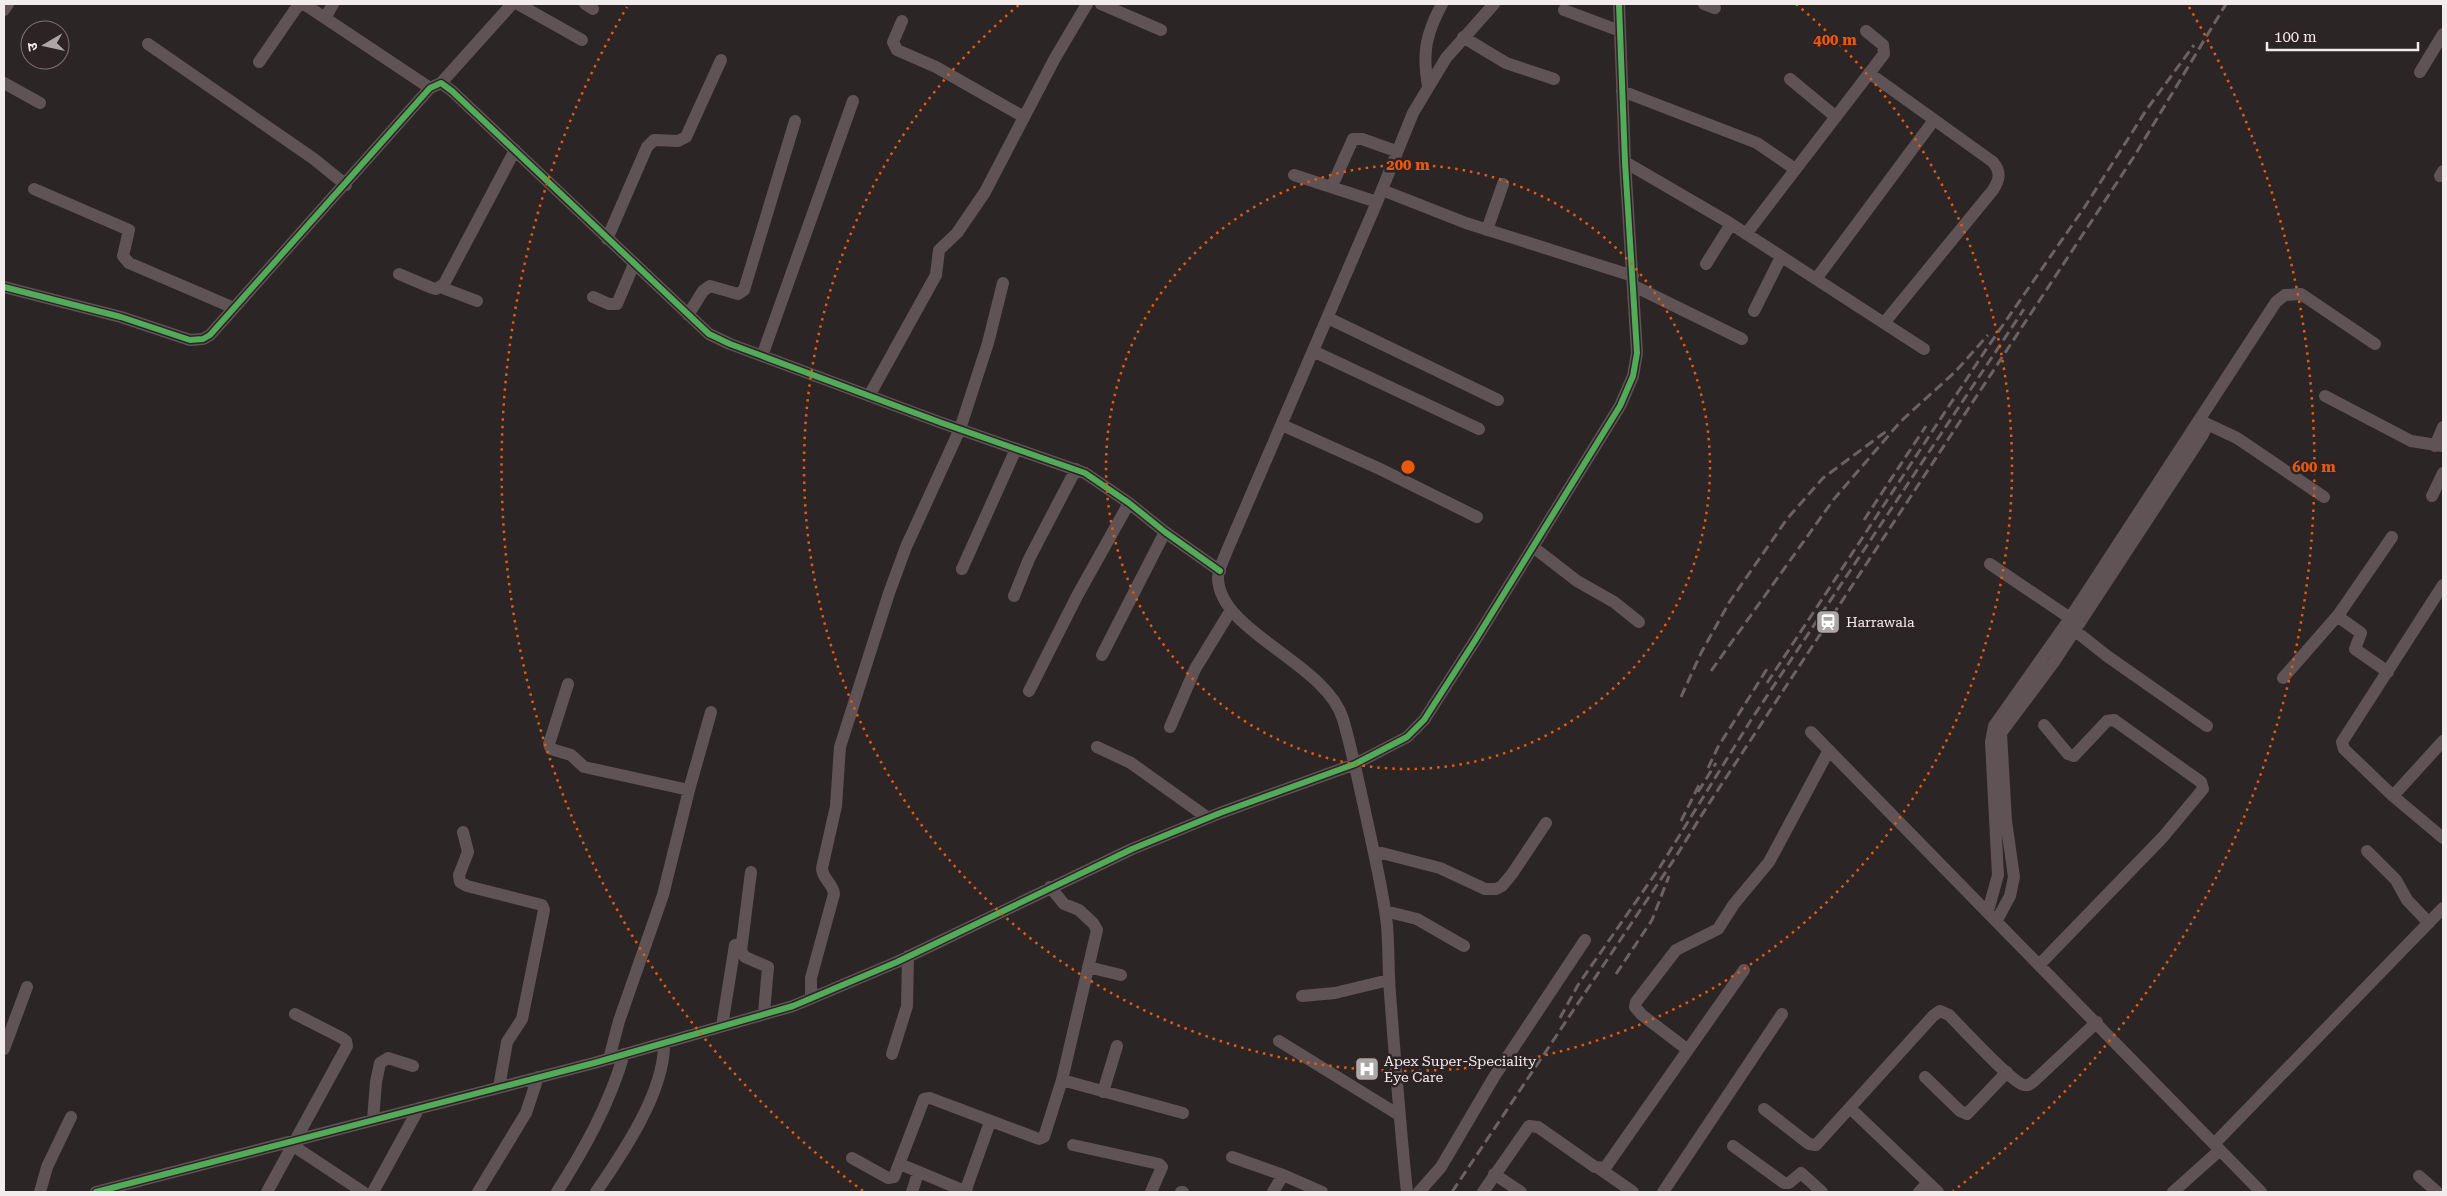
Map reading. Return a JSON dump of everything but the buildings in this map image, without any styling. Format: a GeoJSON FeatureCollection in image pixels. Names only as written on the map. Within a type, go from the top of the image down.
{"type":"FeatureCollection","features":[{"type":"Feature","properties":{"kind":"street"},"geometry":{"type":"LineString","coordinates":[[4,10],[8,4]]}},
{"type":"Feature","properties":{"kind":"street"},"geometry":{"type":"LineString","coordinates":[[259,62],[299,4]]}},
{"type":"Feature","properties":{"kind":"street"},"geometry":{"type":"LineString","coordinates":[[304,4],[436,86],[452,91],[709,334],[869,396],[1076,469],[1129,503],[1165,532],[1220,571]]}},
{"type":"Feature","properties":{"kind":"street"},"geometry":{"type":"LineString","coordinates":[[325,18],[333,4]]}},
{"type":"Feature","properties":{"kind":"street"},"geometry":{"type":"LineString","coordinates":[[4,287],[121,317],[190,340],[203,339],[210,335],[512,4]]}},
{"type":"Feature","properties":{"kind":"street"},"geometry":{"type":"LineString","coordinates":[[518,4],[582,40]]}},
{"type":"Feature","properties":{"kind":"street"},"geometry":{"type":"LineString","coordinates":[[869,396],[936,275],[939,250],[957,233],[985,192],[1087,4]]}},
{"type":"Feature","properties":{"kind":"street"},"geometry":{"type":"LineString","coordinates":[[1101,4],[1160,30]]}},
{"type":"Feature","properties":{"kind":"street"},"geometry":{"type":"LineString","coordinates":[[1428,86],[1424,51],[1428,35],[1442,4]]}},
{"type":"Feature","properties":{"kind":"street"},"geometry":{"type":"LineString","coordinates":[[1407,1192],[1385,911],[1355,764],[1342,716],[1333,698],[1320,683],[1248,626],[1231,610],[1221,593],[1218,579],[1377,202],[1396,152],[1428,86],[1446,58],[1494,4]]}},
{"type":"Feature","properties":{"kind":"street"},"geometry":{"type":"LineString","coordinates":[[96,1192],[293,1143],[373,1120],[609,1059],[811,998],[908,956],[1132,849],[1208,818],[1355,764],[1408,737],[1420,725],[1533,547],[1628,388],[1633,376],[1637,353],[1634,281],[1625,162],[1619,4]]}},
{"type":"Feature","properties":{"kind":"street"},"geometry":{"type":"LineString","coordinates":[[1564,10],[1620,31]]}},
{"type":"Feature","properties":{"kind":"street"},"geometry":{"type":"LineString","coordinates":[[902,21],[893,42],[897,50],[936,68],[1024,117]]}},
{"type":"Feature","properties":{"kind":"street"},"geometry":{"type":"LineString","coordinates":[[1746,234],[1885,51],[1883,45],[1866,31]]}},
{"type":"Feature","properties":{"kind":"street"},"geometry":{"type":"LineString","coordinates":[[2420,72],[2443,34]]}},
{"type":"Feature","properties":{"kind":"street"},"geometry":{"type":"LineString","coordinates":[[1464,37],[1506,63],[1554,79]]}},
{"type":"Feature","properties":{"kind":"street"},"geometry":{"type":"LineString","coordinates":[[148,44],[314,159],[346,184]]}},
{"type":"Feature","properties":{"kind":"street"},"geometry":{"type":"LineString","coordinates":[[608,239],[650,142],[659,139],[678,141],[686,137],[721,60]]}},
{"type":"Feature","properties":{"kind":"street"},"geometry":{"type":"LineString","coordinates":[[1869,73],[1993,162],[2000,176],[1993,190],[1884,323]]}},
{"type":"Feature","properties":{"kind":"street"},"geometry":{"type":"LineString","coordinates":[[1790,79],[1836,117]]}},
{"type":"Feature","properties":{"kind":"street"},"geometry":{"type":"LineString","coordinates":[[4,83],[40,103]]}},
{"type":"Feature","properties":{"kind":"street"},"geometry":{"type":"LineString","coordinates":[[1622,91],[1756,143],[1795,170]]}},
{"type":"Feature","properties":{"kind":"street"},"geometry":{"type":"LineString","coordinates":[[762,356],[853,101]]}},
{"type":"Feature","properties":{"kind":"street"},"geometry":{"type":"LineString","coordinates":[[1816,279],[1934,120]]}},
{"type":"Feature","properties":{"kind":"street"},"geometry":{"type":"LineString","coordinates":[[688,315],[703,291],[710,286],[738,294],[744,290],[795,121]]}},
{"type":"Feature","properties":{"kind":"street"},"geometry":{"type":"LineString","coordinates":[[1332,186],[1353,139],[1362,139],[1396,152]]}},
{"type":"Feature","properties":{"kind":"street"},"geometry":{"type":"LineString","coordinates":[[440,287],[515,150]]}},
{"type":"Feature","properties":{"kind":"street"},"geometry":{"type":"LineString","coordinates":[[1625,162],[1746,234],[1924,349]]}},
{"type":"Feature","properties":{"kind":"street"},"geometry":{"type":"LineString","coordinates":[[1294,175],[1377,202]]}},
{"type":"Feature","properties":{"kind":"street"},"geometry":{"type":"LineString","coordinates":[[1487,230],[1503,184]]}},
{"type":"Feature","properties":{"kind":"street"},"geometry":{"type":"LineString","coordinates":[[34,188],[129,230],[123,256],[129,263],[234,308]]}},
{"type":"Feature","properties":{"kind":"street"},"geometry":{"type":"LineString","coordinates":[[1382,190],[1487,230],[1634,281],[1742,339]]}},
{"type":"Feature","properties":{"kind":"street"},"geometry":{"type":"LineString","coordinates":[[1706,264],[1730,224]]}},
{"type":"Feature","properties":{"kind":"street"},"geometry":{"type":"LineString","coordinates":[[1754,311],[1781,257]]}},
{"type":"Feature","properties":{"kind":"street"},"geometry":{"type":"LineString","coordinates":[[593,297],[609,304],[617,304],[634,264]]}},
{"type":"Feature","properties":{"kind":"street"},"geometry":{"type":"LineString","coordinates":[[399,274],[432,288],[440,287],[477,301]]}},
{"type":"Feature","properties":{"kind":"street"},"geometry":{"type":"LineString","coordinates":[[811,998],[810,978],[834,894],[832,886],[822,873],[822,868],[836,806],[840,747],[889,593],[906,547],[960,429],[988,343],[1002,283]]}},
{"type":"Feature","properties":{"kind":"street"},"geometry":{"type":"LineString","coordinates":[[1992,916],[2010,896],[2014,877],[1996,733],[2073,623],[2272,308],[2285,295],[2295,293],[2305,296],[2375,344]]}},
{"type":"Feature","properties":{"kind":"street"},"geometry":{"type":"LineString","coordinates":[[1328,318],[1498,400]]}},
{"type":"Feature","properties":{"kind":"street"},"geometry":{"type":"LineString","coordinates":[[1313,352],[1480,429]]}},
{"type":"Feature","properties":{"kind":"street"},"geometry":{"type":"LineString","coordinates":[[2325,396],[2411,441],[2439,446],[2443,427]]}},
{"type":"Feature","properties":{"kind":"street"},"geometry":{"type":"LineString","coordinates":[[2202,420],[2237,438],[2324,497]]}},
{"type":"Feature","properties":{"kind":"street"},"geometry":{"type":"LineString","coordinates":[[1282,426],[1380,469],[1477,517]]}},
{"type":"Feature","properties":{"kind":"street"},"geometry":{"type":"LineString","coordinates":[[962,568],[1016,449]]}},
{"type":"Feature","properties":{"kind":"street"},"geometry":{"type":"LineString","coordinates":[[1014,596],[1029,559],[1076,469]]}},
{"type":"Feature","properties":{"kind":"street"},"geometry":{"type":"LineString","coordinates":[[2432,496],[2443,473]]}},
{"type":"Feature","properties":{"kind":"street"},"geometry":{"type":"LineString","coordinates":[[1029,691],[1077,596],[1129,503]]}},
{"type":"Feature","properties":{"kind":"street"},"geometry":{"type":"LineString","coordinates":[[1102,655],[1165,532]]}},
{"type":"Feature","properties":{"kind":"street"},"geometry":{"type":"LineString","coordinates":[[2283,678],[2339,614],[2392,537]]}},
{"type":"Feature","properties":{"kind":"street"},"geometry":{"type":"LineString","coordinates":[[1533,547],[1577,581],[1602,595],[1639,622]]}},
{"type":"Feature","properties":{"kind":"street"},"geometry":{"type":"LineString","coordinates":[[1990,564],[2073,623],[2085,640],[2207,726]]}},
{"type":"Feature","properties":{"kind":"street"},"geometry":{"type":"LineString","coordinates":[[2441,832],[2394,796],[2344,749],[2342,742],[2443,585]]}},
{"type":"Feature","properties":{"kind":"street"},"geometry":{"type":"LineString","coordinates":[[1170,727],[1195,669],[1231,610]]}},
{"type":"Feature","properties":{"kind":"street"},"geometry":{"type":"LineString","coordinates":[[2339,614],[2340,618],[2360,633],[2355,649],[2388,672]]}},
{"type":"Feature","properties":{"kind":"street"},"geometry":{"type":"LineString","coordinates":[[568,684],[549,744],[551,749],[571,755],[584,768],[688,790]]}},
{"type":"Feature","properties":{"kind":"street"},"geometry":{"type":"LineString","coordinates":[[609,1059],[618,1021],[663,895],[688,790],[711,712]]}},
{"type":"Feature","properties":{"kind":"street"},"geometry":{"type":"LineString","coordinates":[[2040,964],[2163,837],[2203,789],[2201,782],[2114,720],[2107,721],[2074,756],[2068,754],[2044,725]]}},
{"type":"Feature","properties":{"kind":"street"},"geometry":{"type":"LineString","coordinates":[[1811,732],[2261,1192]]}},
{"type":"Feature","properties":{"kind":"street"},"geometry":{"type":"LineString","coordinates":[[2394,796],[2443,740]]}},
{"type":"Feature","properties":{"kind":"street"},"geometry":{"type":"LineString","coordinates":[[1097,747],[1131,763],[1208,818]]}},
{"type":"Feature","properties":{"kind":"street"},"geometry":{"type":"LineString","coordinates":[[1688,1050],[1642,1015],[1634,1007],[1636,1002],[1676,950],[1718,929],[1734,904],[1769,862],[1829,750]]}},
{"type":"Feature","properties":{"kind":"street"},"geometry":{"type":"LineString","coordinates":[[1374,851],[1440,868],[1485,889],[1496,889],[1502,886],[1512,874],[1546,823]]}},
{"type":"Feature","properties":{"kind":"street"},"geometry":{"type":"LineString","coordinates":[[463,832],[468,852],[459,875],[460,882],[467,886],[542,905],[544,910],[522,1019],[507,1042],[499,1087]]}},
{"type":"Feature","properties":{"kind":"street"},"geometry":{"type":"LineString","coordinates":[[2367,851],[2396,880],[2407,900],[2429,923]]}},
{"type":"Feature","properties":{"kind":"street"},"geometry":{"type":"LineString","coordinates":[[750,872],[741,951],[745,957],[768,967],[764,1013]]}},
{"type":"Feature","properties":{"kind":"street"},"geometry":{"type":"LineString","coordinates":[[852,1158],[888,1178],[894,1177],[924,1099],[930,1098],[1039,1139],[1044,1136],[1062,1080],[1097,930],[1093,923],[1079,910],[1064,904],[1050,887]]}},
{"type":"Feature","properties":{"kind":"street"},"geometry":{"type":"LineString","coordinates":[[2173,1192],[2443,908]]}},
{"type":"Feature","properties":{"kind":"street"},"geometry":{"type":"LineString","coordinates":[[1385,911],[1416,919],[1464,946]]}},
{"type":"Feature","properties":{"kind":"street"},"geometry":{"type":"LineString","coordinates":[[1420,1192],[1441,1167],[1515,1044],[1585,940]]}},
{"type":"Feature","properties":{"kind":"street"},"geometry":{"type":"LineString","coordinates":[[722,1026],[735,945]]}},
{"type":"Feature","properties":{"kind":"street"},"geometry":{"type":"LineString","coordinates":[[892,1054],[907,1006],[908,956]]}},
{"type":"Feature","properties":{"kind":"street"},"geometry":{"type":"LineString","coordinates":[[1088,967],[1121,975]]}},
{"type":"Feature","properties":{"kind":"street"},"geometry":{"type":"LineString","coordinates":[[1600,1169],[1608,1164],[1744,970]]}},
{"type":"Feature","properties":{"kind":"street"},"geometry":{"type":"LineString","coordinates":[[1302,996],[1335,993],[1389,980]]}},
{"type":"Feature","properties":{"kind":"street"},"geometry":{"type":"LineString","coordinates":[[4,1049],[27,986]]}},
{"type":"Feature","properties":{"kind":"street"},"geometry":{"type":"LineString","coordinates":[[1764,1109],[1813,1146],[1820,1142],[1933,1016],[1940,1011],[1948,1015],[2006,1072],[2020,1083],[2029,1085],[2096,1022]]}},
{"type":"Feature","properties":{"kind":"street"},"geometry":{"type":"LineString","coordinates":[[267,1192],[347,1046],[346,1041],[342,1038],[295,1014]]}},
{"type":"Feature","properties":{"kind":"street"},"geometry":{"type":"LineString","coordinates":[[1663,1192],[1782,1014]]}},
{"type":"Feature","properties":{"kind":"street"},"geometry":{"type":"LineString","coordinates":[[1278,1041],[1400,1116]]}},
{"type":"Feature","properties":{"kind":"street"},"geometry":{"type":"LineString","coordinates":[[596,1192],[622,1155],[642,1116],[661,1071],[664,1043]]}},
{"type":"Feature","properties":{"kind":"street"},"geometry":{"type":"LineString","coordinates":[[1103,1092],[1117,1046]]}},
{"type":"Feature","properties":{"kind":"street"},"geometry":{"type":"LineString","coordinates":[[557,1192],[583,1151],[605,1108],[624,1054]]}},
{"type":"Feature","properties":{"kind":"street"},"geometry":{"type":"LineString","coordinates":[[373,1120],[380,1063],[388,1058],[413,1066]]}},
{"type":"Feature","properties":{"kind":"street"},"geometry":{"type":"LineString","coordinates":[[1924,1078],[1960,1112],[1967,1114],[2006,1072]]}},
{"type":"Feature","properties":{"kind":"street"},"geometry":{"type":"LineString","coordinates":[[478,1192],[526,1113],[538,1077]]}},
{"type":"Feature","properties":{"kind":"street"},"geometry":{"type":"LineString","coordinates":[[1062,1080],[1183,1113]]}},
{"type":"Feature","properties":{"kind":"street"},"geometry":{"type":"LineString","coordinates":[[373,1192],[419,1108]]}},
{"type":"Feature","properties":{"kind":"street"},"geometry":{"type":"LineString","coordinates":[[1851,1109],[1923,1188],[1938,1192]]}},
{"type":"Feature","properties":{"kind":"street"},"geometry":{"type":"LineString","coordinates":[[40,1192],[47,1166],[71,1116]]}},
{"type":"Feature","properties":{"kind":"street"},"geometry":{"type":"LineString","coordinates":[[900,1164],[966,1192],[990,1122]]}},
{"type":"Feature","properties":{"kind":"street"},"geometry":{"type":"LineString","coordinates":[[1483,1192],[1525,1129],[1534,1125],[1583,1160],[1600,1169],[1633,1192]]}},
{"type":"Feature","properties":{"kind":"street"},"geometry":{"type":"LineString","coordinates":[[293,1143],[364,1192]]}},
{"type":"Feature","properties":{"kind":"street"},"geometry":{"type":"LineString","coordinates":[[1073,1145],[1159,1164],[1162,1167],[1161,1172],[1151,1192]]}},
{"type":"Feature","properties":{"kind":"street"},"geometry":{"type":"LineString","coordinates":[[1733,1146],[1784,1183],[1790,1182],[1801,1173],[1822,1192]]}},
{"type":"Feature","properties":{"kind":"street"},"geometry":{"type":"LineString","coordinates":[[1232,1157],[1283,1175],[1322,1192]]}},
{"type":"Feature","properties":{"kind":"street"},"geometry":{"type":"LineString","coordinates":[[912,1192],[918,1173]]}},
{"type":"Feature","properties":{"kind":"street"},"geometry":{"type":"LineString","coordinates":[[1494,1174],[1521,1192]]}},
{"type":"Feature","properties":{"kind":"street"},"geometry":{"type":"LineString","coordinates":[[1273,1192],[1283,1175]]}},
{"type":"Feature","properties":{"kind":"street"},"geometry":{"type":"LineString","coordinates":[[2419,1176],[2437,1192]]}},
{"type":"Feature","properties":{"kind":"railway"},"geometry":{"type":"LineString","coordinates":[[1452,1192],[1675,858],[2135,155],[2226,4]]}},
{"type":"Feature","properties":{"kind":"railway"},"geometry":{"type":"LineString","coordinates":[[1767,683],[1987,348],[2084,208],[2147,109],[2194,45]]}},
{"type":"Feature","properties":{"kind":"railway"},"geometry":{"type":"LineString","coordinates":[[1560,1018],[1578,985],[1660,867],[1751,720],[2024,309]]}},
{"type":"Feature","properties":{"kind":"railway"},"geometry":{"type":"LineString","coordinates":[[1711,671],[1834,499],[1901,421],[1955,372],[1988,335]]}},
{"type":"Feature","properties":{"kind":"railway"},"geometry":{"type":"LineString","coordinates":[[1864,520],[1926,426]]}},
{"type":"Feature","properties":{"kind":"railway"},"geometry":{"type":"LineString","coordinates":[[1681,697],[1701,653],[1730,601],[1787,519],[1823,478],[1888,430]]}},
{"type":"Feature","properties":{"kind":"railway"},"geometry":{"type":"LineString","coordinates":[[1708,768],[1718,747],[1767,669]]}},
{"type":"Feature","properties":{"kind":"railway"},"geometry":{"type":"LineString","coordinates":[[1698,792],[1716,763]]}},
{"type":"Feature","properties":{"kind":"railway"},"geometry":{"type":"LineString","coordinates":[[1681,821],[1699,785]]}},
{"type":"Feature","properties":{"kind":"railway"},"geometry":{"type":"LineString","coordinates":[[1616,974],[1652,920],[1669,876]]}},
{"type":"Feature","properties":{"kind":"cycle path"},"geometry":{"type":"LineString","coordinates":[[96,1192],[594,1063],[793,1006],[897,962],[1132,849],[1220,813],[1355,764],[1407,737],[1424,720],[1476,639],[1620,406],[1633,376],[1637,353],[1625,162],[1619,4]]}},
{"type":"Feature","properties":{"kind":"cycle path"},"geometry":{"type":"LineString","coordinates":[[4,287],[121,317],[190,340],[203,339],[210,335],[430,88],[441,83],[452,91],[709,334],[730,344],[942,423],[1085,473],[1129,503],[1165,532],[1220,571]]}},
{"type":"Feature","properties":{"kind":"place","name":"Harrawala"},"geometry":{"type":"Point","coordinates":[1828,622]}},
{"type":"Feature","properties":{"kind":"place","name":"Apex Super-Speciality Eye Care"},"geometry":{"type":"Point","coordinates":[1367,1069]}}]}
